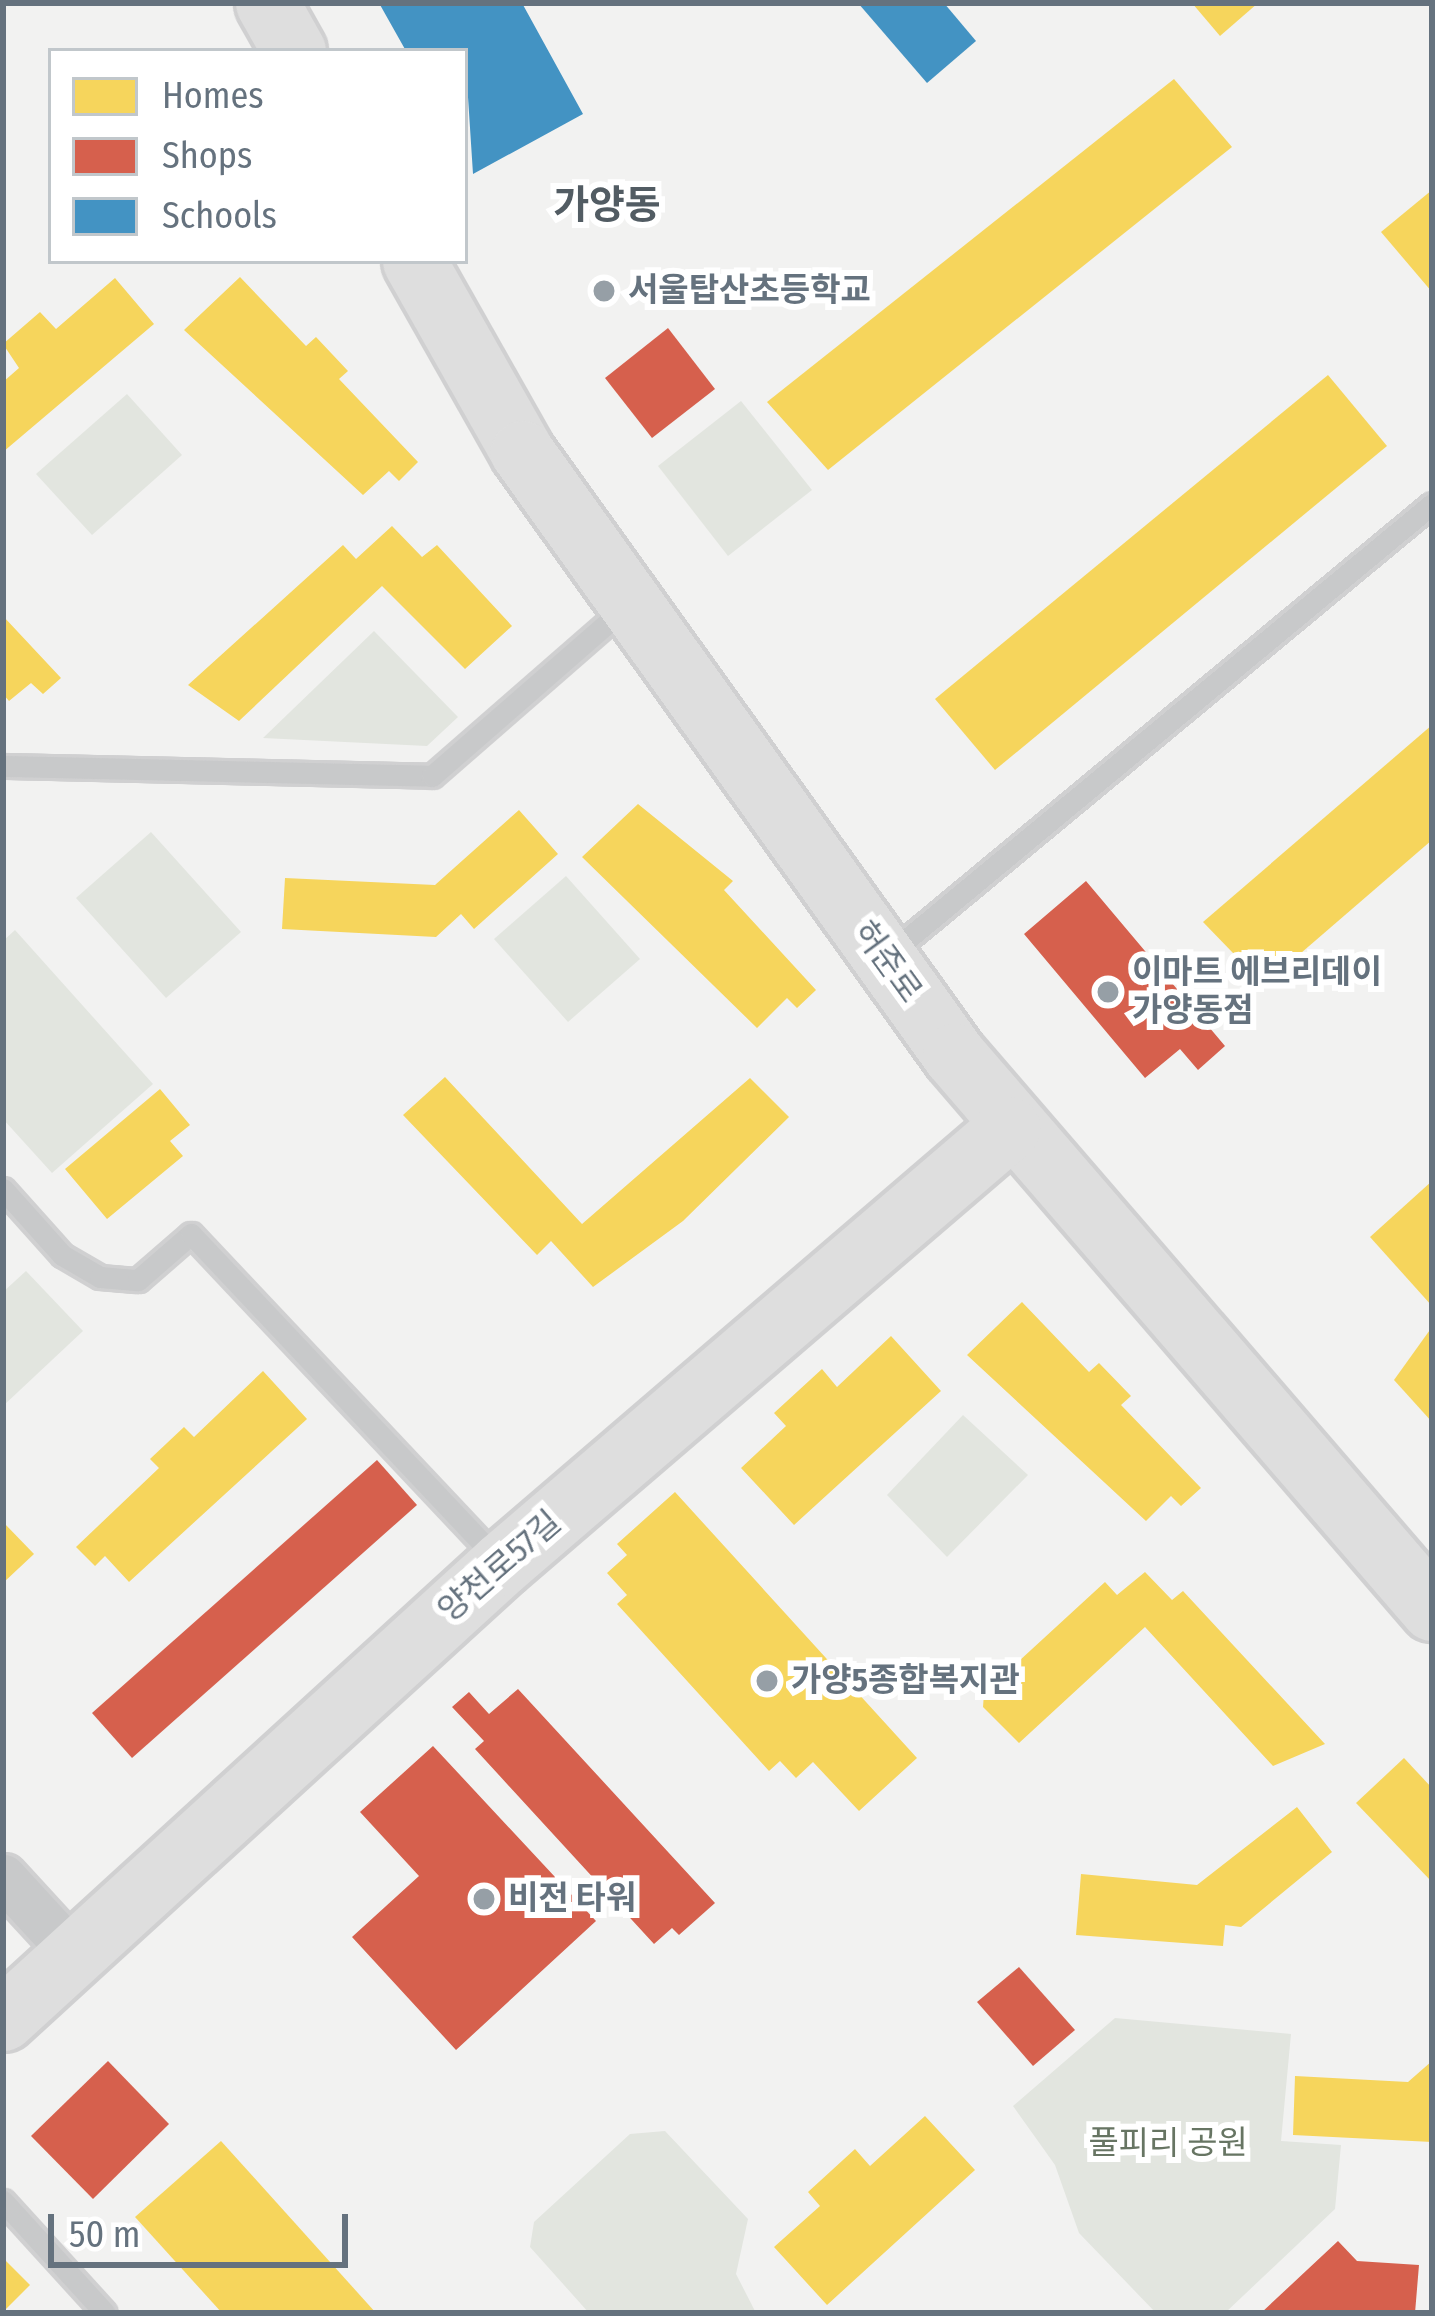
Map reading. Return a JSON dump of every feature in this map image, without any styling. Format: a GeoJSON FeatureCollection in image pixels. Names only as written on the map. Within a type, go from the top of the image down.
{"type":"FeatureCollection","features":[{"type":"Feature","properties":{"kind":"street"},"geometry":{"type":"LineString","coordinates":[[267,3],[292,48]]}},
{"type":"Feature","properties":{"kind":"street","name":"허준로"},"geometry":{"type":"LineString","coordinates":[[416,264],[522,452],[1009,1128],[1432,1609]]}},
{"type":"Feature","properties":{"kind":"street","name":"양천로57길"},"geometry":{"type":"LineString","coordinates":[[3,2019],[71,1951],[501,1564],[1009,1128]]}},
{"type":"Feature","properties":{"kind":"street"},"geometry":{"type":"LineString","coordinates":[[3,1876],[71,1951]]}},
{"type":"Feature","properties":{"kind":"lane"},"geometry":{"type":"LineString","coordinates":[[884,958],[1432,504]]}},
{"type":"Feature","properties":{"kind":"lane"},"geometry":{"type":"LineString","coordinates":[[3,766],[432,776],[630,603]]}},
{"type":"Feature","properties":{"kind":"lane"},"geometry":{"type":"LineString","coordinates":[[3,1189],[62,1255],[100,1277],[138,1280],[191,1234],[501,1564]]}},
{"type":"Feature","properties":{"kind":"lane"},"geometry":{"type":"LineString","coordinates":[[3,2201],[105,2313]]}},
{"type":"Feature","properties":{"kind":"green space"},"geometry":{"type":"Polygon","coordinates":[[[127,394],[182,455],[92,535],[36,474],[127,394]]]}},
{"type":"Feature","properties":{"kind":"green space"},"geometry":{"type":"Polygon","coordinates":[[[741,401],[812,490],[728,556],[658,466],[741,401]]]}},
{"type":"Feature","properties":{"kind":"green space"},"geometry":{"type":"Polygon","coordinates":[[[374,631],[458,717],[427,746],[263,738],[374,631]]]}},
{"type":"Feature","properties":{"kind":"green space"},"geometry":{"type":"Polygon","coordinates":[[[151,832],[241,932],[166,998],[76,898],[151,832]]]}},
{"type":"Feature","properties":{"kind":"green space"},"geometry":{"type":"Polygon","coordinates":[[[566,876],[640,959],[568,1022],[494,939],[566,876]]]}},
{"type":"Feature","properties":{"kind":"green space"},"geometry":{"type":"Polygon","coordinates":[[[15,930],[153,1084],[52,1173],[3,1119],[3,941],[15,930]]]}},
{"type":"Feature","properties":{"kind":"green space"},"geometry":{"type":"Polygon","coordinates":[[[26,1271],[83,1331],[3,1406],[3,1292],[26,1271]]]}},
{"type":"Feature","properties":{"kind":"green space"},"geometry":{"type":"Polygon","coordinates":[[[963,1415],[1028,1475],[947,1557],[887,1495],[963,1415]]]}},
{"type":"Feature","properties":{"kind":"green space","name":"풀피리 공원"},"geometry":{"type":"Polygon","coordinates":[[[1115,2018],[1291,2034],[1281,2141],[1341,2145],[1335,2209],[1225,2313],[1156,2313],[1079,2233],[1055,2165],[1013,2106],[1115,2018]]]}},
{"type":"Feature","properties":{"kind":"green space"},"geometry":{"type":"Polygon","coordinates":[[[665,2131],[748,2219],[736,2274],[756,2313],[589,2313],[530,2247],[534,2222],[630,2134],[665,2131]]]}},
{"type":"Feature","properties":{"kind":"building: Homes"},"geometry":{"type":"Polygon","coordinates":[[[1192,3],[1258,3],[1220,36],[1192,3]]]}},
{"type":"Feature","properties":{"kind":"building: Homes"},"geometry":{"type":"Polygon","coordinates":[[[1174,79],[1232,147],[828,470],[767,402],[1174,79]]]}},
{"type":"Feature","properties":{"kind":"building: Homes"},"geometry":{"type":"Polygon","coordinates":[[[1432,190],[1432,292],[1381,232],[1432,190]]]}},
{"type":"Feature","properties":{"kind":"building: Homes"},"geometry":{"type":"Polygon","coordinates":[[[240,277],[306,346],[316,337],[348,371],[339,379],[418,462],[399,481],[389,471],[363,495],[184,330],[240,277]]]}},
{"type":"Feature","properties":{"kind":"building: Homes"},"geometry":{"type":"Polygon","coordinates":[[[115,278],[154,324],[3,452],[3,382],[19,368],[3,344],[40,312],[56,329],[115,278]]]}},
{"type":"Feature","properties":{"kind":"building: Homes"},"geometry":{"type":"Polygon","coordinates":[[[1328,375],[1387,446],[995,770],[935,699],[1328,375]]]}},
{"type":"Feature","properties":{"kind":"building: Homes"},"geometry":{"type":"Polygon","coordinates":[[[392,526],[422,557],[437,545],[512,626],[465,669],[382,586],[239,721],[188,685],[343,545],[356,559],[392,526]]]}},
{"type":"Feature","properties":{"kind":"building: Homes"},"geometry":{"type":"Polygon","coordinates":[[[3,616],[61,678],[43,694],[31,683],[9,701],[3,694],[3,616]]]}},
{"type":"Feature","properties":{"kind":"building: Homes"},"geometry":{"type":"Polygon","coordinates":[[[1432,725],[1432,840],[1264,985],[1203,922],[1432,725]]]}},
{"type":"Feature","properties":{"kind":"building: Homes"},"geometry":{"type":"Polygon","coordinates":[[[638,804],[733,881],[724,890],[816,990],[797,1008],[787,998],[757,1028],[582,857],[638,804]]]}},
{"type":"Feature","properties":{"kind":"building: Homes"},"geometry":{"type":"Polygon","coordinates":[[[519,810],[558,854],[474,929],[461,914],[436,937],[282,929],[285,878],[435,885],[519,810]]]}},
{"type":"Feature","properties":{"kind":"building: Homes"},"geometry":{"type":"Polygon","coordinates":[[[445,1077],[582,1224],[750,1078],[789,1117],[683,1221],[593,1287],[551,1241],[537,1255],[403,1115],[445,1077]]]}},
{"type":"Feature","properties":{"kind":"building: Homes"},"geometry":{"type":"Polygon","coordinates":[[[160,1089],[190,1125],[170,1141],[183,1156],[107,1219],[65,1169],[160,1089]]]}},
{"type":"Feature","properties":{"kind":"building: Homes"},"geometry":{"type":"Polygon","coordinates":[[[1432,1181],[1432,1306],[1370,1237],[1432,1181]]]}},
{"type":"Feature","properties":{"kind":"building: Homes"},"geometry":{"type":"Polygon","coordinates":[[[1022,1302],[1089,1372],[1099,1363],[1131,1396],[1121,1405],[1201,1488],[1181,1506],[1171,1496],[1146,1521],[967,1355],[1022,1302]]]}},
{"type":"Feature","properties":{"kind":"building: Homes"},"geometry":{"type":"Polygon","coordinates":[[[1432,1327],[1432,1422],[1394,1380],[1432,1327]]]}},
{"type":"Feature","properties":{"kind":"building: Homes"},"geometry":{"type":"Polygon","coordinates":[[[891,1336],[941,1391],[794,1525],[741,1468],[786,1426],[774,1413],[822,1369],[837,1387],[891,1336]]]}},
{"type":"Feature","properties":{"kind":"building: Homes"},"geometry":{"type":"Polygon","coordinates":[[[263,1371],[307,1419],[129,1582],[105,1556],[95,1566],[76,1547],[159,1468],[150,1459],[184,1427],[194,1437],[263,1371]]]}},
{"type":"Feature","properties":{"kind":"building: Homes","name":"가양5종합복지관"},"geometry":{"type":"Polygon","coordinates":[[[675,1492],[917,1758],[859,1811],[813,1762],[796,1778],[780,1761],[769,1771],[617,1604],[627,1595],[607,1573],[627,1555],[617,1544],[675,1492]]]}},
{"type":"Feature","properties":{"kind":"building: Homes"},"geometry":{"type":"Polygon","coordinates":[[[3,1522],[34,1554],[3,1583],[3,1522]]]}},
{"type":"Feature","properties":{"kind":"building: Homes"},"geometry":{"type":"Polygon","coordinates":[[[1145,1572],[1172,1600],[1183,1591],[1325,1744],[1273,1766],[1145,1627],[1019,1743],[983,1707],[984,1693],[1105,1582],[1117,1595],[1145,1572]]]}},
{"type":"Feature","properties":{"kind":"building: Homes"},"geometry":{"type":"Polygon","coordinates":[[[1404,1758],[1432,1788],[1432,1882],[1356,1803],[1404,1758]]]}},
{"type":"Feature","properties":{"kind":"building: Homes"},"geometry":{"type":"Polygon","coordinates":[[[1297,1807],[1332,1852],[1241,1927],[1225,1925],[1223,1946],[1076,1935],[1081,1874],[1197,1885],[1297,1807]]]}},
{"type":"Feature","properties":{"kind":"building: Homes"},"geometry":{"type":"Polygon","coordinates":[[[1432,2061],[1432,2142],[1293,2135],[1295,2076],[1408,2082],[1432,2061]]]}},
{"type":"Feature","properties":{"kind":"building: Homes"},"geometry":{"type":"Polygon","coordinates":[[[925,2116],[975,2170],[827,2305],[774,2247],[820,2206],[808,2192],[855,2149],[870,2166],[925,2116]]]}},
{"type":"Feature","properties":{"kind":"building: Homes"},"geometry":{"type":"Polygon","coordinates":[[[221,2141],[376,2313],[222,2313],[135,2217],[221,2141]]]}},
{"type":"Feature","properties":{"kind":"building: Homes"},"geometry":{"type":"Polygon","coordinates":[[[3,2258],[30,2285],[3,2312],[3,2258]]]}},
{"type":"Feature","properties":{"kind":"building: Shops"},"geometry":{"type":"Polygon","coordinates":[[[668,328],[715,389],[652,438],[605,378],[668,328]]]}},
{"type":"Feature","properties":{"kind":"building: Shops"},"geometry":{"type":"Polygon","coordinates":[[[1086,881],[1225,1046],[1198,1070],[1180,1049],[1145,1078],[1024,934],[1086,881]]]}},
{"type":"Feature","properties":{"kind":"building: Shops"},"geometry":{"type":"Polygon","coordinates":[[[377,1460],[417,1505],[132,1758],[92,1713],[377,1460]]]}},
{"type":"Feature","properties":{"kind":"building: Shops"},"geometry":{"type":"Polygon","coordinates":[[[518,1689],[715,1903],[679,1935],[672,1928],[654,1944],[475,1749],[484,1741],[452,1707],[469,1692],[489,1714],[518,1689]]]}},
{"type":"Feature","properties":{"kind":"building: Shops","name":"비전 타워"},"geometry":{"type":"Polygon","coordinates":[[[433,1746],[596,1921],[456,2050],[352,1937],[419,1876],[360,1812],[433,1746]]]}},
{"type":"Feature","properties":{"kind":"building: Shops"},"geometry":{"type":"Polygon","coordinates":[[[1019,1967],[1075,2030],[1033,2066],[977,2002],[1019,1967]]]}},
{"type":"Feature","properties":{"kind":"building: Shops"},"geometry":{"type":"Polygon","coordinates":[[[108,2061],[169,2124],[93,2199],[31,2136],[108,2061]]]}},
{"type":"Feature","properties":{"kind":"building: Shops"},"geometry":{"type":"Polygon","coordinates":[[[1338,2241],[1357,2261],[1419,2265],[1415,2313],[1261,2313],[1338,2241]]]}},
{"type":"Feature","properties":{"kind":"building: Schools"},"geometry":{"type":"Polygon","coordinates":[[[379,3],[522,3],[583,114],[473,174],[468,48],[404,48],[379,3]]]}},
{"type":"Feature","properties":{"kind":"building: Schools"},"geometry":{"type":"Polygon","coordinates":[[[858,3],[944,3],[976,41],[927,83],[858,3]]]}},
{"type":"Feature","properties":{"kind":"place","name":"서울탑산초등학교"},"geometry":{"type":"Point","coordinates":[604,291]}},
{"type":"Feature","properties":{"kind":"place","name":"이마트 에브리데이 가양동점"},"geometry":{"type":"Point","coordinates":[1108,992]}},
{"type":"Feature","properties":{"kind":"place","name":"가양5종합복지관"},"geometry":{"type":"Point","coordinates":[767,1681]}},
{"type":"Feature","properties":{"kind":"place","name":"비전 타워"},"geometry":{"type":"Point","coordinates":[484,1899]}},
{"type":"Feature","properties":{"kind":"district","name":"가양동"},"geometry":{"type":"Point","coordinates":[607,205]}}]}
